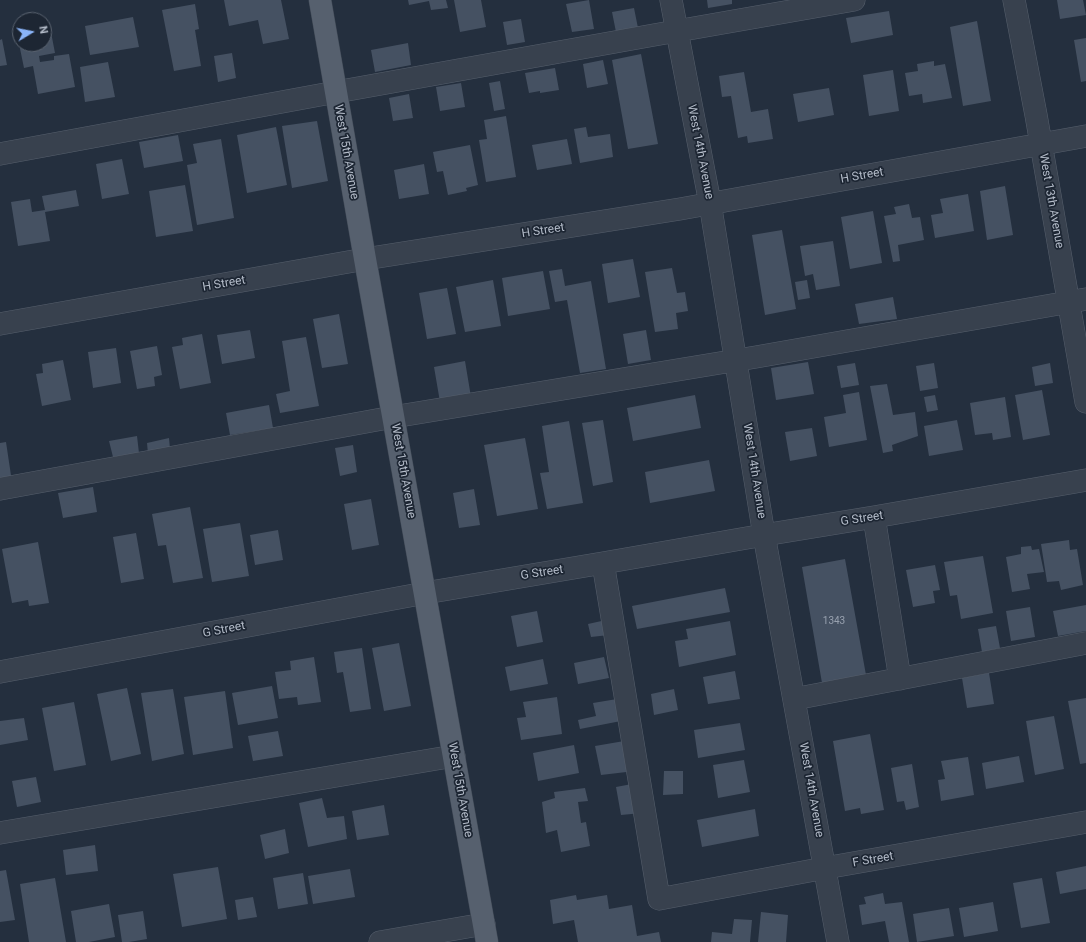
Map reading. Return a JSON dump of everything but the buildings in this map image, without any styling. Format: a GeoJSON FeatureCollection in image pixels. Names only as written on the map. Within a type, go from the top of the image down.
{"type":"FeatureCollection","features":[{"type":"Feature","properties":{"kind":"main road","name":"West 15th Avenue"},"geometry":{"type":"LineString","coordinates":[[320,0],[364,259],[486,933]]}},
{"type":"Feature","properties":{"kind":"street","name":"West 14th Avenue"},"geometry":{"type":"LineString","coordinates":[[671,0],[710,203],[764,535],[838,942]]}},
{"type":"Feature","properties":{"kind":"street"},"geometry":{"type":"LineString","coordinates":[[0,154],[336,92],[854,0]]}},
{"type":"Feature","properties":{"kind":"street","name":"West 13th Avenue"},"geometry":{"type":"LineString","coordinates":[[1014,0],[1041,144],[1077,301],[1086,402]]}},
{"type":"Feature","properties":{"kind":"street","name":"H Street"},"geometry":{"type":"LineString","coordinates":[[0,324],[364,259],[672,210],[1086,136]]}},
{"type":"Feature","properties":{"kind":"street"},"geometry":{"type":"LineString","coordinates":[[0,489],[393,417],[1077,301]]}},
{"type":"Feature","properties":{"kind":"street","name":"G Street"},"geometry":{"type":"LineString","coordinates":[[0,672],[425,593],[1086,480]]}},
{"type":"Feature","properties":{"kind":"street"},"geometry":{"type":"LineString","coordinates":[[874,517],[900,679]]}},
{"type":"Feature","properties":{"kind":"street","name":"F Street"},"geometry":{"type":"LineString","coordinates":[[603,563],[659,899],[1086,822]]}},
{"type":"Feature","properties":{"kind":"street"},"geometry":{"type":"LineString","coordinates":[[794,699],[1086,643]]}},
{"type":"Feature","properties":{"kind":"street"},"geometry":{"type":"LineString","coordinates":[[0,833],[454,756]]}},
{"type":"Feature","properties":{"kind":"street"},"geometry":{"type":"LineString","coordinates":[[380,942],[486,933]]}}]}
